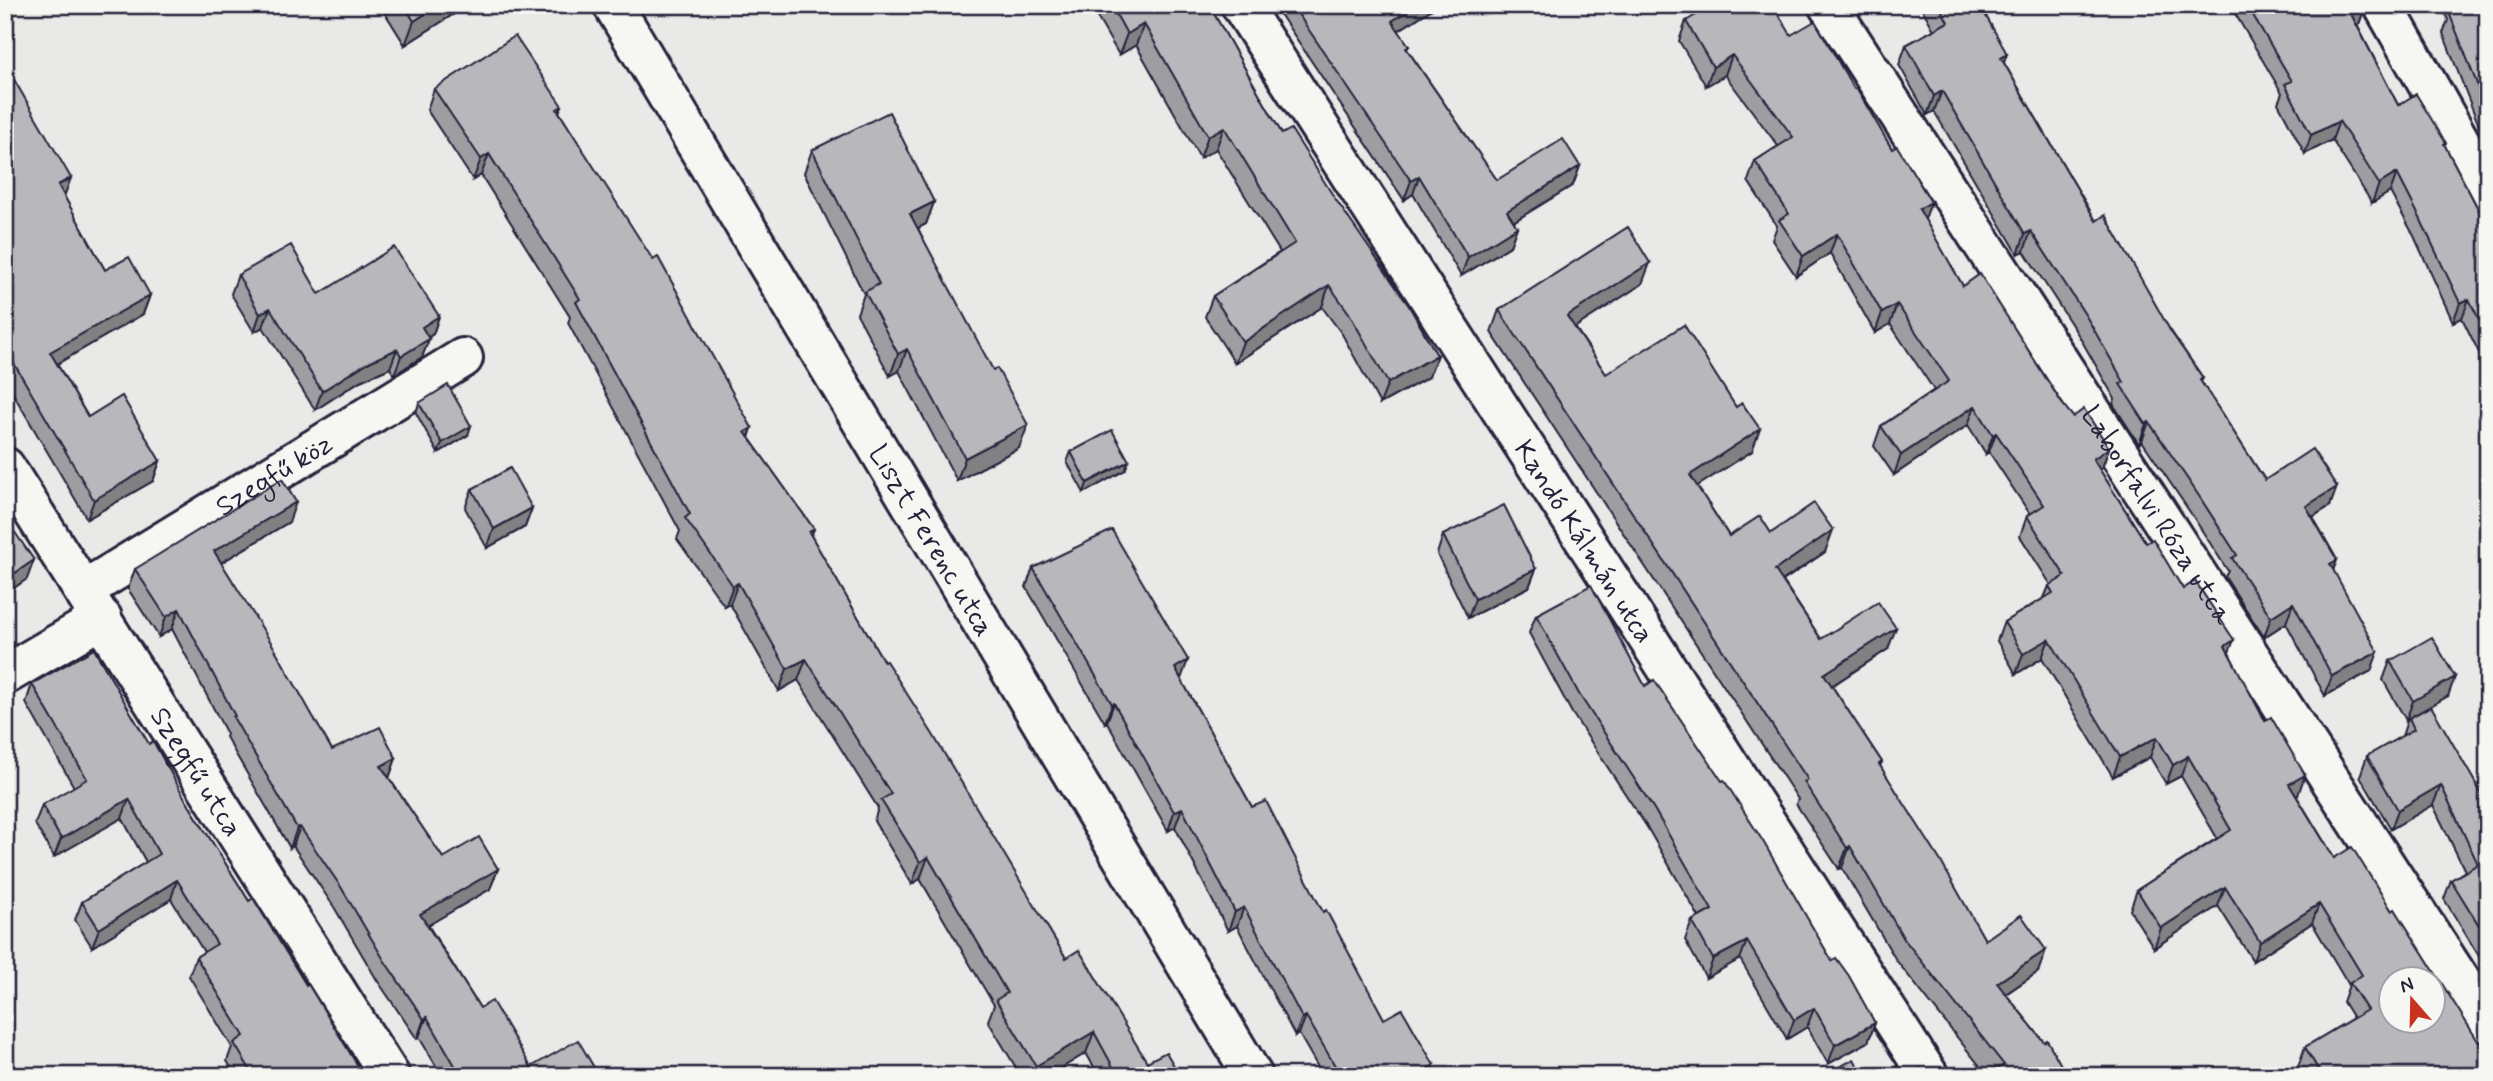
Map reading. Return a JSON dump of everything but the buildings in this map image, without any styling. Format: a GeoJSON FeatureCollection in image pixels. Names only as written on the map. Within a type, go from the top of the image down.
{"type":"FeatureCollection","features":[{"type":"Feature","properties":{"kind":"street","name":"Liszt Ferenc utca"},"geometry":{"type":"LineString","coordinates":[[612,5],[1253,1076]]}},
{"type":"Feature","properties":{"kind":"street","name":"Kandó Kálmán utca"},"geometry":{"type":"LineString","coordinates":[[1241,5],[1928,1076]]}},
{"type":"Feature","properties":{"kind":"street","name":"Laborfalvi Róza utca"},"geometry":{"type":"LineString","coordinates":[[1828,5],[2488,1023]]}},
{"type":"Feature","properties":{"kind":"street"},"geometry":{"type":"LineString","coordinates":[[2383,5],[2488,191]]}},
{"type":"Feature","properties":{"kind":"street","name":"Szegfű köz"},"geometry":{"type":"LineString","coordinates":[[5,675],[93,604],[463,358]]}},
{"type":"Feature","properties":{"kind":"street","name":"Szegfű utca"},"geometry":{"type":"LineString","coordinates":[[5,467],[390,1076]]}}]}
